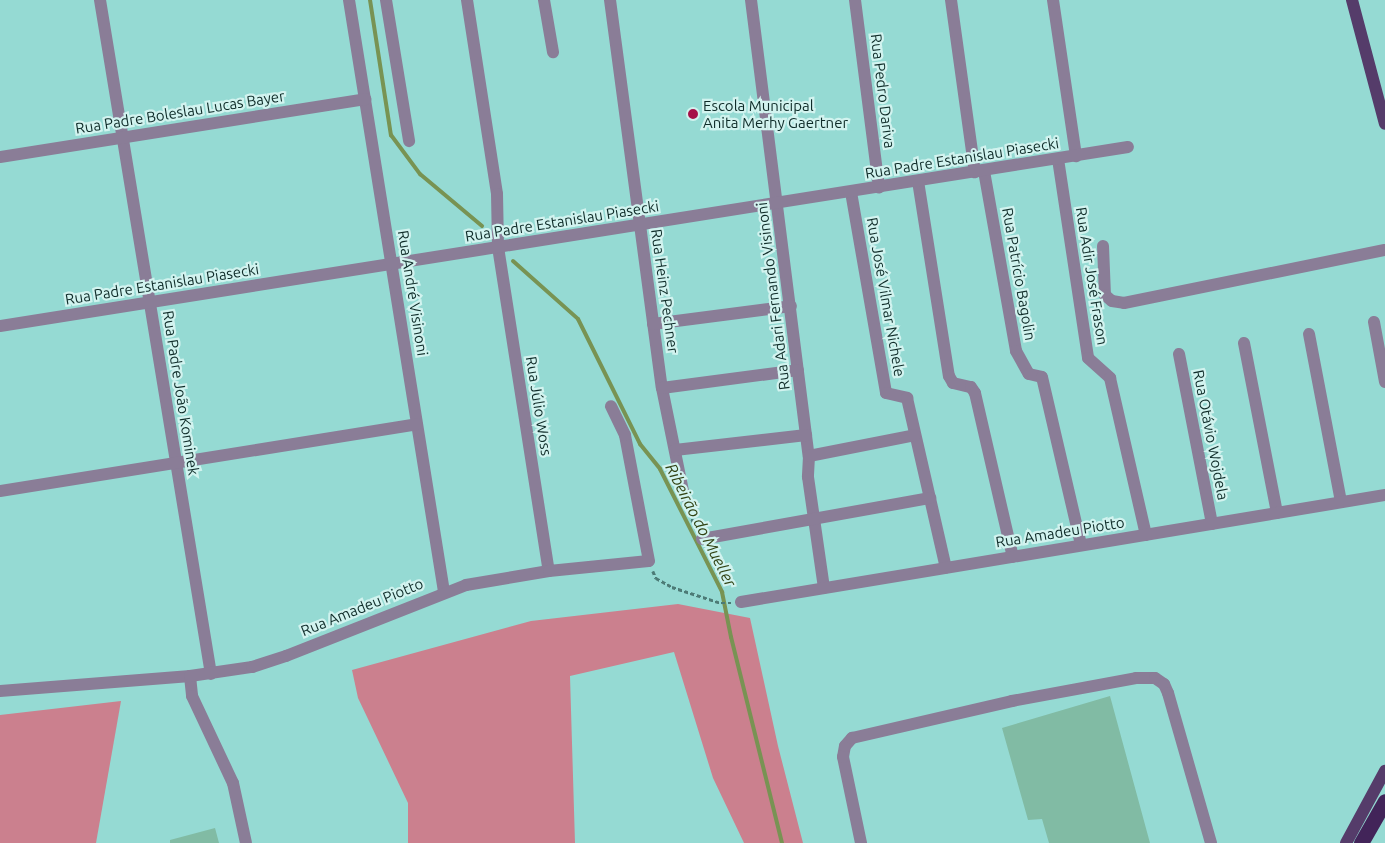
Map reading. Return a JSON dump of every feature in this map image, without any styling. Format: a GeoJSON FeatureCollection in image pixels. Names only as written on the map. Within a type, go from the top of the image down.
{"type":"FeatureCollection","features":[{"type":"Feature","properties":{"kind":"highway"},"geometry":{"type":"LineString","coordinates":[[1361,843],[1385,800]]}},
{"type":"Feature","properties":{"kind":"main road"},"geometry":{"type":"LineString","coordinates":[[1352,0],[1385,124]]}},
{"type":"Feature","properties":{"kind":"main road"},"geometry":{"type":"LineString","coordinates":[[1346,843],[1385,772]]}},
{"type":"Feature","properties":{"kind":"street","name":"Rua Padre João Kominek"},"geometry":{"type":"LineString","coordinates":[[100,0],[210,674]]}},
{"type":"Feature","properties":{"kind":"street","name":"Rua André Visinoni"},"geometry":{"type":"LineString","coordinates":[[349,0],[444,592]]}},
{"type":"Feature","properties":{"kind":"street"},"geometry":{"type":"LineString","coordinates":[[386,0],[409,141]]}},
{"type":"Feature","properties":{"kind":"street","name":"Rua Júlio Woss"},"geometry":{"type":"LineString","coordinates":[[467,0],[494,176],[498,248],[549,570]]}},
{"type":"Feature","properties":{"kind":"street"},"geometry":{"type":"LineString","coordinates":[[544,0],[553,52]]}},
{"type":"Feature","properties":{"kind":"street","name":"Rua Heinz Pechner"},"geometry":{"type":"LineString","coordinates":[[610,0],[662,388],[684,496]]}},
{"type":"Feature","properties":{"kind":"street","name":"Rua Adari Fernando Visinoni"},"geometry":{"type":"LineString","coordinates":[[751,0],[809,456],[808,477],[824,588]]}},
{"type":"Feature","properties":{"kind":"street","name":"Rua Pedro Dariva"},"geometry":{"type":"LineString","coordinates":[[855,0],[879,187]]}},
{"type":"Feature","properties":{"kind":"street","name":"Rua Patrício Bagolin"},"geometry":{"type":"LineString","coordinates":[[951,0],[979,171],[1016,351],[1029,374],[1042,378],[1082,545]]}},
{"type":"Feature","properties":{"kind":"street"},"geometry":{"type":"LineString","coordinates":[[1054,0],[1076,156]]}},
{"type":"Feature","properties":{"kind":"street","name":"Rua Padre Boleslau Lucas Bayer"},"geometry":{"type":"LineString","coordinates":[[0,157],[365,99]]}},
{"type":"Feature","properties":{"kind":"street","name":"Rua Padre Estanislau Piasecki"},"geometry":{"type":"LineString","coordinates":[[0,326],[1128,148]]}},
{"type":"Feature","properties":{"kind":"street","name":"Rua Adir José Frason"},"geometry":{"type":"LineString","coordinates":[[1058,159],[1088,358],[1110,378],[1146,535]]}},
{"type":"Feature","properties":{"kind":"street"},"geometry":{"type":"LineString","coordinates":[[918,181],[949,376],[953,383],[971,387],[975,393],[1014,557]]}},
{"type":"Feature","properties":{"kind":"street","name":"Rua José Vilmar Nichele"},"geometry":{"type":"LineString","coordinates":[[851,192],[886,393],[907,398],[946,568]]}},
{"type":"Feature","properties":{"kind":"street"},"geometry":{"type":"LineString","coordinates":[[1103,246],[1105,295],[1112,301],[1124,303],[1385,250]]}},
{"type":"Feature","properties":{"kind":"street"},"geometry":{"type":"LineString","coordinates":[[653,324],[790,306]]}},
{"type":"Feature","properties":{"kind":"street"},"geometry":{"type":"LineString","coordinates":[[1374,322],[1385,382]]}},
{"type":"Feature","properties":{"kind":"street"},"geometry":{"type":"LineString","coordinates":[[1309,334],[1341,502]]}},
{"type":"Feature","properties":{"kind":"street"},"geometry":{"type":"LineString","coordinates":[[1244,344],[1277,513]]}},
{"type":"Feature","properties":{"kind":"street","name":"Rua Otávio Wojdela"},"geometry":{"type":"LineString","coordinates":[[1179,354],[1212,524]]}},
{"type":"Feature","properties":{"kind":"street"},"geometry":{"type":"LineString","coordinates":[[662,388],[798,370]]}},
{"type":"Feature","properties":{"kind":"street"},"geometry":{"type":"LineString","coordinates":[[611,406],[625,435],[649,561]]}},
{"type":"Feature","properties":{"kind":"street"},"geometry":{"type":"LineString","coordinates":[[0,491],[417,424]]}},
{"type":"Feature","properties":{"kind":"street"},"geometry":{"type":"LineString","coordinates":[[675,450],[806,435]]}},
{"type":"Feature","properties":{"kind":"street"},"geometry":{"type":"LineString","coordinates":[[809,456],[915,435]]}},
{"type":"Feature","properties":{"kind":"street","name":"Rua Amadeu Piotto"},"geometry":{"type":"LineString","coordinates":[[741,602],[1385,495]]}},
{"type":"Feature","properties":{"kind":"street"},"geometry":{"type":"LineString","coordinates":[[702,539],[814,517],[930,498]]}},
{"type":"Feature","properties":{"kind":"street","name":"Rua Amadeu Piotto"},"geometry":{"type":"LineString","coordinates":[[0,691],[210,674],[269,662],[444,592],[484,580],[549,570],[649,561]]}},
{"type":"Feature","properties":{"kind":"street"},"geometry":{"type":"LineString","coordinates":[[190,676],[192,696],[233,783],[246,843]]}},
{"type":"Feature","properties":{"kind":"street"},"geometry":{"type":"LineString","coordinates":[[861,843],[843,757],[845,746],[852,738],[1012,700],[1136,678],[1156,678],[1164,684],[1211,843]]}},
{"type":"Feature","properties":{"kind":"path"},"geometry":{"type":"LineString","coordinates":[[684,496],[692,521],[702,539]]}},
{"type":"Feature","properties":{"kind":"path"},"geometry":{"type":"LineString","coordinates":[[649,561],[654,574],[661,581],[721,603]]}},
{"type":"Feature","properties":{"kind":"shaded area"},"geometry":{"type":"Polygon","coordinates":[[[678,604],[750,618],[778,746],[803,843],[744,843],[713,778],[674,652],[570,676],[575,843],[408,843],[408,803],[358,698],[352,670],[531,621],[678,604]]]}},
{"type":"Feature","properties":{"kind":"shaded area"},"geometry":{"type":"Polygon","coordinates":[[[121,701],[96,843],[0,843],[0,715],[121,701]]]}},
{"type":"Feature","properties":{"kind":"building"},"geometry":{"type":"Polygon","coordinates":[[[1110,696],[1150,843],[1049,843],[1042,819],[1028,820],[1002,728],[1110,696]]]}},
{"type":"Feature","properties":{"kind":"building"},"geometry":{"type":"Polygon","coordinates":[[[215,828],[219,843],[170,843],[170,840],[215,828]]]}},
{"type":"Feature","properties":{"kind":"waterway","name":"Ribeirão do Mueller"},"geometry":{"type":"LineString","coordinates":[[370,0],[391,135],[420,174],[482,226]]}},
{"type":"Feature","properties":{"kind":"waterway","name":"Ribeirão do Mueller"},"geometry":{"type":"LineString","coordinates":[[513,261],[578,319],[640,444],[660,469],[722,592],[731,637],[782,843]]}},
{"type":"Feature","properties":{"kind":"place","name":"Escola Municipal Anita Merhy Gaertner"},"geometry":{"type":"Point","coordinates":[693,114]}}]}
